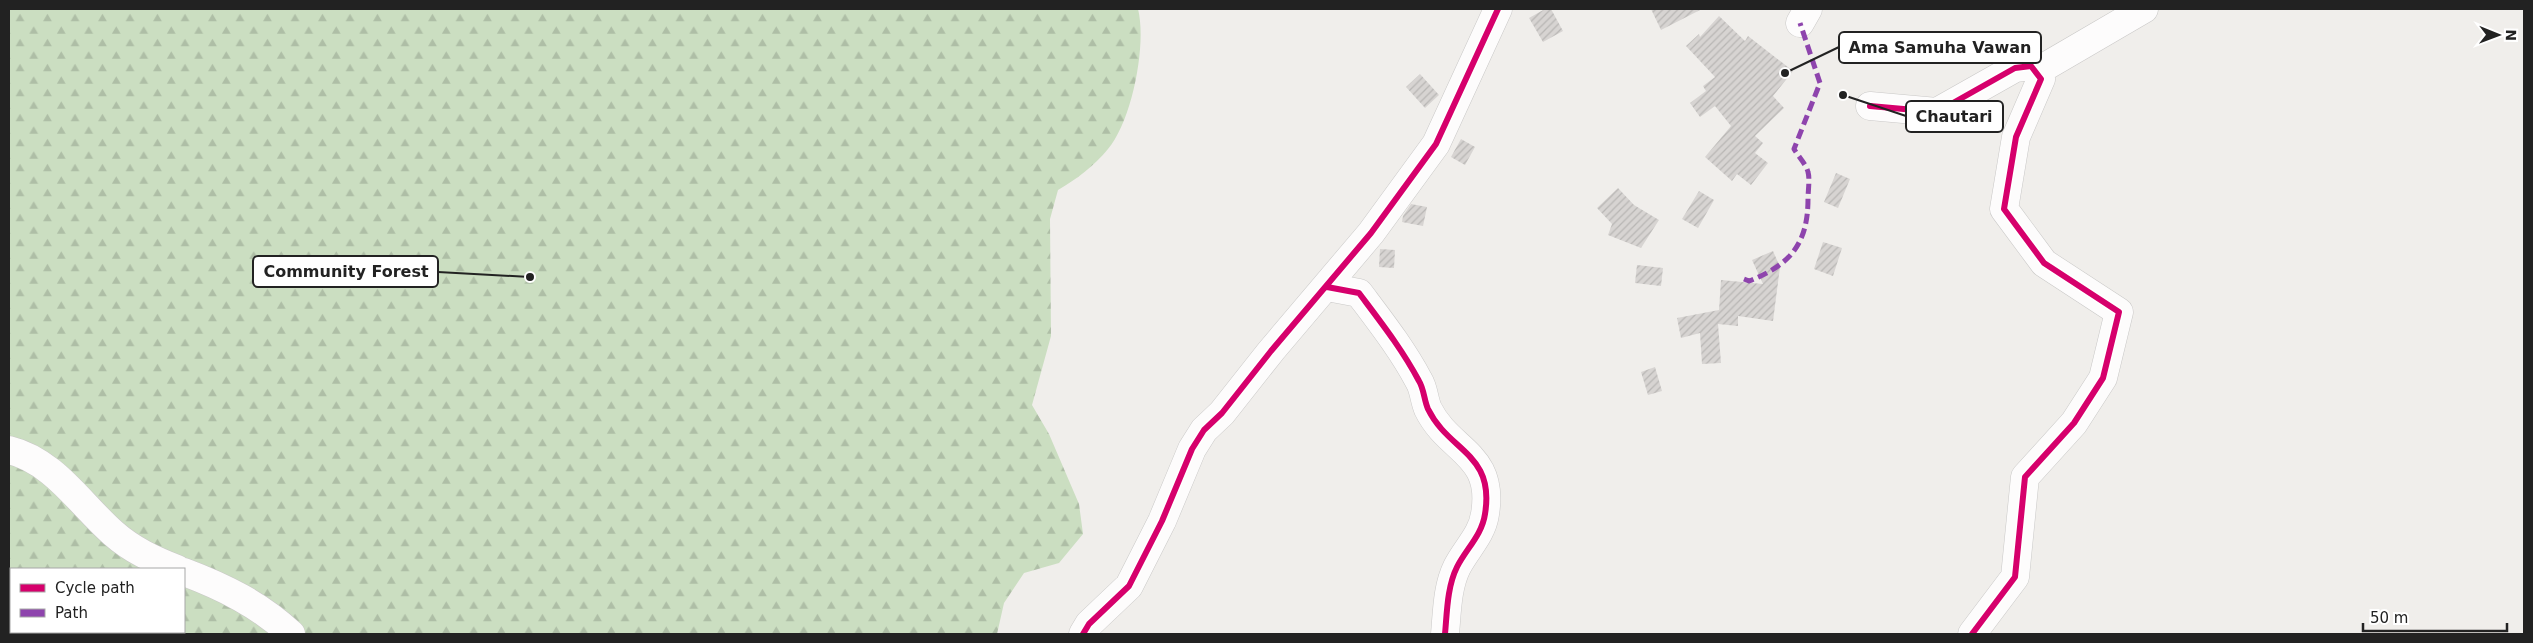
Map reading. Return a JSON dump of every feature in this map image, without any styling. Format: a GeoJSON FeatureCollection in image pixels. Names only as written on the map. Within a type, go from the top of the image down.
{"type":"FeatureCollection","features":[{"type":"Feature","properties":{"kind":"street"},"geometry":{"type":"LineString","coordinates":[[1083,634],[1089,624],[1129,586],[1162,521],[1192,449],[1204,430],[1222,413],[1271,351],[1371,233],[1436,144],[1498,9]]}},
{"type":"Feature","properties":{"kind":"street"},"geometry":{"type":"LineString","coordinates":[[1478,50],[1520,9]]}},
{"type":"Feature","properties":{"kind":"street"},"geometry":{"type":"LineString","coordinates":[[2036,72],[2144,9]]}},
{"type":"Feature","properties":{"kind":"street"},"geometry":{"type":"LineString","coordinates":[[1870,106],[1937,112],[2015,68],[2031,66],[2041,79],[2016,137],[2004,209],[2044,263],[2119,312],[2103,378],[2074,423],[2025,477],[2015,576],[1972,634]]}},
{"type":"Feature","properties":{"kind":"street"},"geometry":{"type":"LineString","coordinates":[[1328,286],[1359,293],[1400,349],[1421,383],[1428,409],[1436,423],[1474,459],[1483,475],[1486,489],[1486,513],[1482,528],[1456,568],[1448,600],[1445,634]]}},
{"type":"Feature","properties":{"kind":"street"},"geometry":{"type":"LineString","coordinates":[[9,450],[37,462],[59,476],[78,500],[114,534],[143,555],[175,568]]}},
{"type":"Feature","properties":{"kind":"street"},"geometry":{"type":"LineString","coordinates":[[185,572],[214,583],[260,607],[291,634]]}},
{"type":"Feature","properties":{"kind":"green space"},"geometry":{"type":"Polygon","coordinates":[[[9,9],[1138,9],[1140,24],[1139,61],[1124,120],[1117,136],[1103,155],[1085,172],[1058,190],[1050,219],[1051,336],[1032,405],[1049,434],[1079,504],[1083,534],[1059,563],[1024,573],[1004,603],[997,634],[9,634],[9,9]]]}},
{"type":"Feature","properties":{"kind":"building"},"geometry":{"type":"Polygon","coordinates":[[[1545,9],[1551,9],[1563,31],[1543,42],[1529,18],[1545,9]]]}},
{"type":"Feature","properties":{"kind":"building"},"geometry":{"type":"Polygon","coordinates":[[[1651,9],[1702,9],[1661,30],[1651,9]]]}},
{"type":"Feature","properties":{"kind":"building"},"geometry":{"type":"Polygon","coordinates":[[[1719,16],[1745,41],[1748,36],[1793,71],[1773,96],[1784,108],[1755,136],[1763,143],[1755,153],[1768,163],[1751,185],[1737,174],[1732,181],[1705,157],[1731,126],[1715,106],[1700,117],[1690,103],[1706,91],[1703,86],[1715,77],[1686,46],[1699,34],[1700,37],[1719,16]]]}},
{"type":"Feature","properties":{"kind":"building"},"geometry":{"type":"Polygon","coordinates":[[[1420,74],[1439,95],[1425,108],[1406,87],[1420,74]]]}},
{"type":"Feature","properties":{"kind":"building"},"geometry":{"type":"Polygon","coordinates":[[[1461,139],[1475,147],[1465,165],[1451,157],[1461,139]]]}},
{"type":"Feature","properties":{"kind":"building"},"geometry":{"type":"Polygon","coordinates":[[[1836,173],[1850,179],[1838,208],[1824,202],[1836,173]]]}},
{"type":"Feature","properties":{"kind":"building"},"geometry":{"type":"Polygon","coordinates":[[[1618,188],[1634,205],[1659,220],[1641,248],[1608,235],[1612,224],[1597,208],[1618,188]]]}},
{"type":"Feature","properties":{"kind":"building"},"geometry":{"type":"Polygon","coordinates":[[[1699,191],[1714,200],[1698,228],[1682,219],[1699,191]]]}},
{"type":"Feature","properties":{"kind":"building"},"geometry":{"type":"Polygon","coordinates":[[[1411,204],[1427,207],[1423,226],[1402,222],[1403,216],[1411,204]]]}},
{"type":"Feature","properties":{"kind":"building"},"geometry":{"type":"Polygon","coordinates":[[[1823,242],[1842,248],[1833,276],[1814,269],[1823,242]]]}},
{"type":"Feature","properties":{"kind":"building"},"geometry":{"type":"Polygon","coordinates":[[[1380,249],[1395,250],[1394,268],[1379,267],[1380,249]]]}},
{"type":"Feature","properties":{"kind":"building"},"geometry":{"type":"Polygon","coordinates":[[[1773,251],[1780,267],[1773,321],[1738,316],[1738,326],[1718,324],[1721,363],[1702,364],[1700,333],[1681,338],[1677,318],[1719,310],[1721,280],[1763,284],[1752,260],[1773,251]]]}},
{"type":"Feature","properties":{"kind":"building"},"geometry":{"type":"Polygon","coordinates":[[[1637,265],[1663,268],[1661,286],[1635,283],[1637,265]]]}},
{"type":"Feature","properties":{"kind":"building"},"geometry":{"type":"Polygon","coordinates":[[[1655,367],[1662,391],[1648,395],[1641,372],[1655,367]]]}},
{"type":"Feature","properties":{"kind":"marked path"},"geometry":{"type":"LineString","coordinates":[[1744,279],[1749,281],[1763,275],[1786,260],[1794,251],[1805,229],[1809,175],[1806,166],[1794,149],[1820,83],[1800,23]]}},
{"type":"Feature","properties":{"kind":"cycle path"},"geometry":{"type":"LineString","coordinates":[[1083,634],[1089,624],[1129,586],[1162,521],[1192,449],[1204,430],[1222,413],[1271,351],[1371,233],[1436,144],[1498,9]]}},
{"type":"Feature","properties":{"kind":"cycle path"},"geometry":{"type":"LineString","coordinates":[[1870,106],[1937,112],[2015,68],[2031,66],[2041,79],[2016,137],[2004,209],[2044,263],[2119,312],[2103,378],[2074,423],[2025,477],[2015,577],[1972,634]]}},
{"type":"Feature","properties":{"kind":"cycle path"},"geometry":{"type":"LineString","coordinates":[[1327,287],[1359,293],[1412,369],[1421,384],[1428,409],[1437,423],[1477,465],[1483,478],[1486,494],[1485,514],[1481,529],[1457,567],[1451,583],[1445,634]]}},
{"type":"Feature","properties":{"kind":"place","name":"Ama Samuha Vawan"},"geometry":{"type":"Point","coordinates":[1785,73]}},
{"type":"Feature","properties":{"kind":"place","name":"Chautari"},"geometry":{"type":"Point","coordinates":[1843,95]}},
{"type":"Feature","properties":{"kind":"place","name":"Community Forest"},"geometry":{"type":"Point","coordinates":[530,277]}}]}
